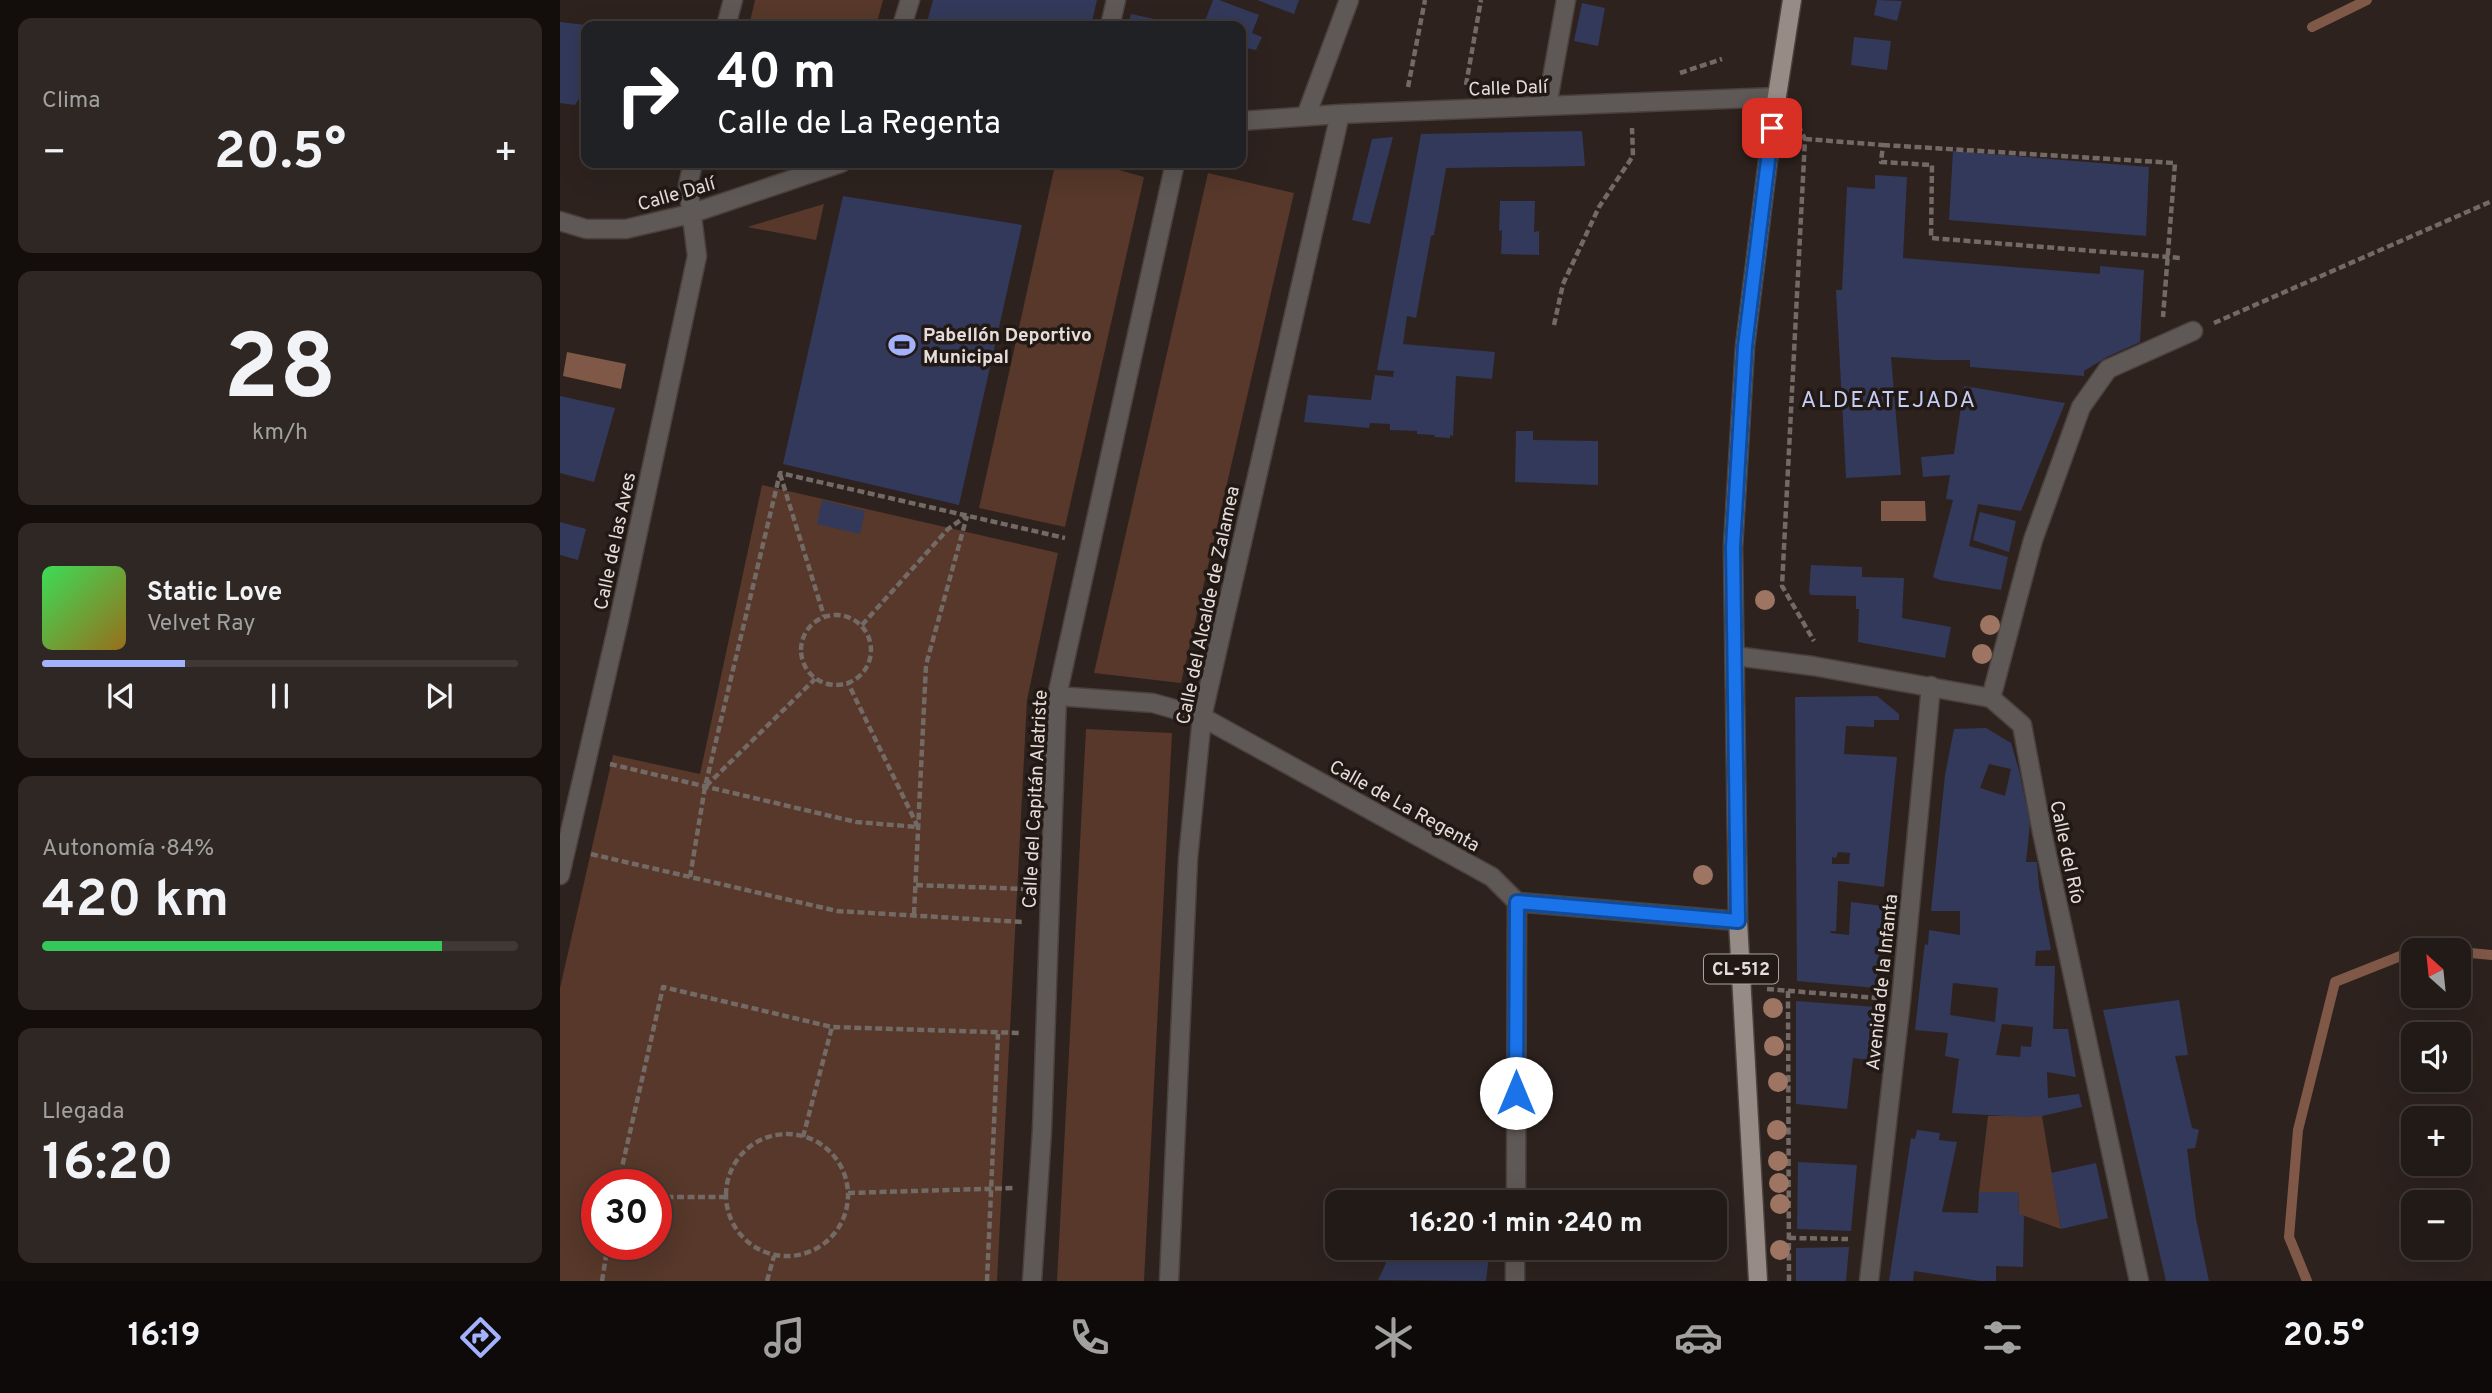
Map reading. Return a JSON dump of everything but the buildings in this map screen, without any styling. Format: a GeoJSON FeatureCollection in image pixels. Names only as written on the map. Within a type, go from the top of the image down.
{"type":"FeatureCollection","features":[{"type":"Feature","properties":{"kind":"main road","name":"CL-512"},"geometry":{"type":"LineString","coordinates":[[1758,1281],[1738,921],[1733,547],[1745,346],[1792,0]]}},
{"type":"Feature","properties":{"kind":"street"},"geometry":{"type":"LineString","coordinates":[[727,21],[733,0]]}},
{"type":"Feature","properties":{"kind":"street"},"geometry":{"type":"LineString","coordinates":[[904,21],[910,0]]}},
{"type":"Feature","properties":{"kind":"street"},"geometry":{"type":"LineString","coordinates":[[1111,21],[1116,0]]}},
{"type":"Feature","properties":{"kind":"street"},"geometry":{"type":"LineString","coordinates":[[1306,116],[1349,0]]}},
{"type":"Feature","properties":{"kind":"street"},"geometry":{"type":"LineString","coordinates":[[1547,106],[1566,0]]}},
{"type":"Feature","properties":{"kind":"street","name":"Calle Dalí"},"geometry":{"type":"LineString","coordinates":[[1246,121],[1340,114],[1777,97]]}},
{"type":"Feature","properties":{"kind":"street","name":"Calle del Alcalde de Zalamea"},"geometry":{"type":"LineString","coordinates":[[1169,1281],[1188,859],[1202,717],[1340,114]]}},
{"type":"Feature","properties":{"kind":"street","name":"Calle de las Aves"},"geometry":{"type":"LineString","coordinates":[[560,875],[697,256],[688,184],[692,168]]}},
{"type":"Feature","properties":{"kind":"street","name":"Calle Dalí"},"geometry":{"type":"LineString","coordinates":[[560,221],[586,229],[626,229],[690,214],[827,168]]}},
{"type":"Feature","properties":{"kind":"street","name":"Calle del Capitán Alatriste"},"geometry":{"type":"LineString","coordinates":[[1032,1281],[1039,1188],[1057,696],[1174,168]]}},
{"type":"Feature","properties":{"kind":"street"},"geometry":{"type":"LineString","coordinates":[[1735,656],[1830,669],[1991,698],[2033,540],[2081,407],[2108,369],[2193,331]]}},
{"type":"Feature","properties":{"kind":"street","name":"Avenida de la Infanta"},"geometry":{"type":"LineString","coordinates":[[1869,1281],[1901,1000],[1931,687]]}},
{"type":"Feature","properties":{"kind":"street","name":"Calle de La Regenta"},"geometry":{"type":"LineString","coordinates":[[1057,696],[1153,703],[1202,717],[1492,877],[1517,902]]}},
{"type":"Feature","properties":{"kind":"street","name":"Calle del Río"},"geometry":{"type":"LineString","coordinates":[[1991,698],[2022,725],[2045,846],[2139,1281]]}},
{"type":"Feature","properties":{"kind":"street"},"geometry":{"type":"LineString","coordinates":[[1516,1190],[1517,902],[1738,921]]}},
{"type":"Feature","properties":{"kind":"street"},"geometry":{"type":"LineString","coordinates":[[1515,1260],[1515,1281]]}},
{"type":"Feature","properties":{"kind":"path"},"geometry":{"type":"LineString","coordinates":[[1404,112],[1425,0]]}},
{"type":"Feature","properties":{"kind":"path"},"geometry":{"type":"LineString","coordinates":[[1461,110],[1481,0]]}},
{"type":"Feature","properties":{"kind":"path"},"geometry":{"type":"LineString","coordinates":[[1675,74],[1723,59]]}},
{"type":"Feature","properties":{"kind":"path"},"geometry":{"type":"LineString","coordinates":[[1455,83],[1478,82]]}},
{"type":"Feature","properties":{"kind":"path"},"geometry":{"type":"LineString","coordinates":[[1396,86],[1420,85]]}},
{"type":"Feature","properties":{"kind":"path"},"geometry":{"type":"LineString","coordinates":[[1554,326],[1563,284],[1600,207],[1633,156],[1630,103]]}},
{"type":"Feature","properties":{"kind":"path"},"geometry":{"type":"LineString","coordinates":[[1798,113],[1797,124],[1805,139],[1782,586],[1830,669]]}},
{"type":"Feature","properties":{"kind":"path"},"geometry":{"type":"LineString","coordinates":[[1805,139],[2175,163],[2161,346]]}},
{"type":"Feature","properties":{"kind":"path"},"geometry":{"type":"LineString","coordinates":[[1883,145],[1881,162],[1932,166],[1931,238],[2181,258]]}},
{"type":"Feature","properties":{"kind":"path"},"geometry":{"type":"LineString","coordinates":[[2193,331],[2492,201]]}},
{"type":"Feature","properties":{"kind":"path"},"geometry":{"type":"LineString","coordinates":[[780,473],[1090,544]]}},
{"type":"Feature","properties":{"kind":"path"},"geometry":{"type":"LineString","coordinates":[[780,473],[824,616]]}},
{"type":"Feature","properties":{"kind":"path"},"geometry":{"type":"LineString","coordinates":[[690,877],[705,787],[780,473]]}},
{"type":"Feature","properties":{"kind":"path"},"geometry":{"type":"LineString","coordinates":[[862,625],[948,529],[967,516]]}},
{"type":"Feature","properties":{"kind":"path"},"geometry":{"type":"LineString","coordinates":[[914,914],[926,665],[967,516]]}},
{"type":"Feature","properties":{"kind":"path"},"geometry":{"type":"LineString","coordinates":[[838,614],[851,617],[862,625],[872,651],[868,665],[860,676],[837,686],[815,679],[804,668],[800,653],[802,637],[810,624],[824,616],[838,614]]}},
{"type":"Feature","properties":{"kind":"path"},"geometry":{"type":"LineString","coordinates":[[705,787],[815,679]]}},
{"type":"Feature","properties":{"kind":"path"},"geometry":{"type":"LineString","coordinates":[[848,683],[918,827]]}},
{"type":"Feature","properties":{"kind":"path"},"geometry":{"type":"LineString","coordinates":[[587,758],[856,822],[918,827]]}},
{"type":"Feature","properties":{"kind":"path"},"geometry":{"type":"LineString","coordinates":[[566,848],[837,911],[1048,923]]}},
{"type":"Feature","properties":{"kind":"path"},"geometry":{"type":"LineString","coordinates":[[916,885],[1049,890]]}},
{"type":"Feature","properties":{"kind":"path"},"geometry":{"type":"LineString","coordinates":[[622,1169],[663,987],[832,1027],[998,1034],[1045,1032]]}},
{"type":"Feature","properties":{"kind":"path"},"geometry":{"type":"LineString","coordinates":[[1764,989],[1901,1000]]}},
{"type":"Feature","properties":{"kind":"path"},"geometry":{"type":"LineString","coordinates":[[1788,991],[1789,1281]]}},
{"type":"Feature","properties":{"kind":"path"},"geometry":{"type":"LineString","coordinates":[[803,1137],[832,1027]]}},
{"type":"Feature","properties":{"kind":"path"},"geometry":{"type":"LineString","coordinates":[[986,1281],[998,1034]]}},
{"type":"Feature","properties":{"kind":"path"},"geometry":{"type":"LineString","coordinates":[[790,1134],[810,1138],[828,1149],[841,1165],[848,1183],[848,1193],[842,1223],[830,1239],[814,1251],[794,1256],[774,1255],[755,1248],[740,1235],[729,1217],[726,1197],[729,1177],[737,1159],[752,1145],[770,1136],[790,1134]]}},
{"type":"Feature","properties":{"kind":"path"},"geometry":{"type":"LineString","coordinates":[[848,1193],[1039,1188]]}},
{"type":"Feature","properties":{"kind":"path"},"geometry":{"type":"LineString","coordinates":[[672,1197],[726,1197]]}},
{"type":"Feature","properties":{"kind":"path"},"geometry":{"type":"LineString","coordinates":[[1789,1238],[1873,1239]]}},
{"type":"Feature","properties":{"kind":"path"},"geometry":{"type":"LineString","coordinates":[[767,1281],[774,1255]]}},
{"type":"Feature","properties":{"kind":"path"},"geometry":{"type":"LineString","coordinates":[[602,1281],[605,1260]]}},
{"type":"Feature","properties":{"kind":"shaded area"},"geometry":{"type":"Polygon","coordinates":[[[755,0],[883,0],[877,21],[750,21],[755,0]]]}},
{"type":"Feature","properties":{"kind":"shaded area"},"geometry":{"type":"Polygon","coordinates":[[[1054,168],[1112,168],[1144,177],[1065,527],[979,508],[1054,168]]]}},
{"type":"Feature","properties":{"kind":"shaded area"},"geometry":{"type":"Polygon","coordinates":[[[1208,173],[1294,193],[1181,683],[1094,673],[1208,173]]]}},
{"type":"Feature","properties":{"kind":"shaded area"},"geometry":{"type":"Polygon","coordinates":[[[824,204],[816,240],[747,227],[824,204]]]}},
{"type":"Feature","properties":{"kind":"shaded area"},"geometry":{"type":"Polygon","coordinates":[[[567,352],[626,364],[621,389],[563,376],[567,352]]]}},
{"type":"Feature","properties":{"kind":"shaded area"},"geometry":{"type":"Polygon","coordinates":[[[762,485],[1058,553],[1027,700],[997,1281],[560,1281],[560,988],[613,755],[700,774],[762,485]]]}},
{"type":"Feature","properties":{"kind":"shaded area"},"geometry":{"type":"Polygon","coordinates":[[[1881,501],[1925,501],[1926,521],[1881,521],[1881,501]]]}},
{"type":"Feature","properties":{"kind":"shaded area"},"geometry":{"type":"Polygon","coordinates":[[[1086,729],[1172,733],[1144,1281],[1057,1281],[1086,729]]]}},
{"type":"Feature","properties":{"kind":"shaded area"},"geometry":{"type":"Polygon","coordinates":[[[1988,1116],[2042,1116],[2061,1229],[2019,1214],[2018,1192],[1979,1192],[1988,1116]]]}},
{"type":"Feature","properties":{"kind":"waterway"},"geometry":{"type":"LineString","coordinates":[[2312,27],[2367,0]]}},
{"type":"Feature","properties":{"kind":"waterway"},"geometry":{"type":"LineString","coordinates":[[2471,953],[2492,955]]}},
{"type":"Feature","properties":{"kind":"waterway"},"geometry":{"type":"LineString","coordinates":[[2307,1281],[2289,1237],[2298,1130],[2335,982],[2401,956]]}},
{"type":"Feature","properties":{"kind":"place","name":"Pabellón Deportivo Municipal"},"geometry":{"type":"Point","coordinates":[902,345]}},
{"type":"Feature","properties":{"kind":"district","name":"ALDEATEJADA"},"geometry":{"type":"Point","coordinates":[1889,399]}},
{"type":"Feature","properties":{"kind":"route"},"geometry":{"type":"LineString","coordinates":[[1516,1093],[1517,902],[1738,921],[1733,547],[1745,346],[1772,128]]}}]}
